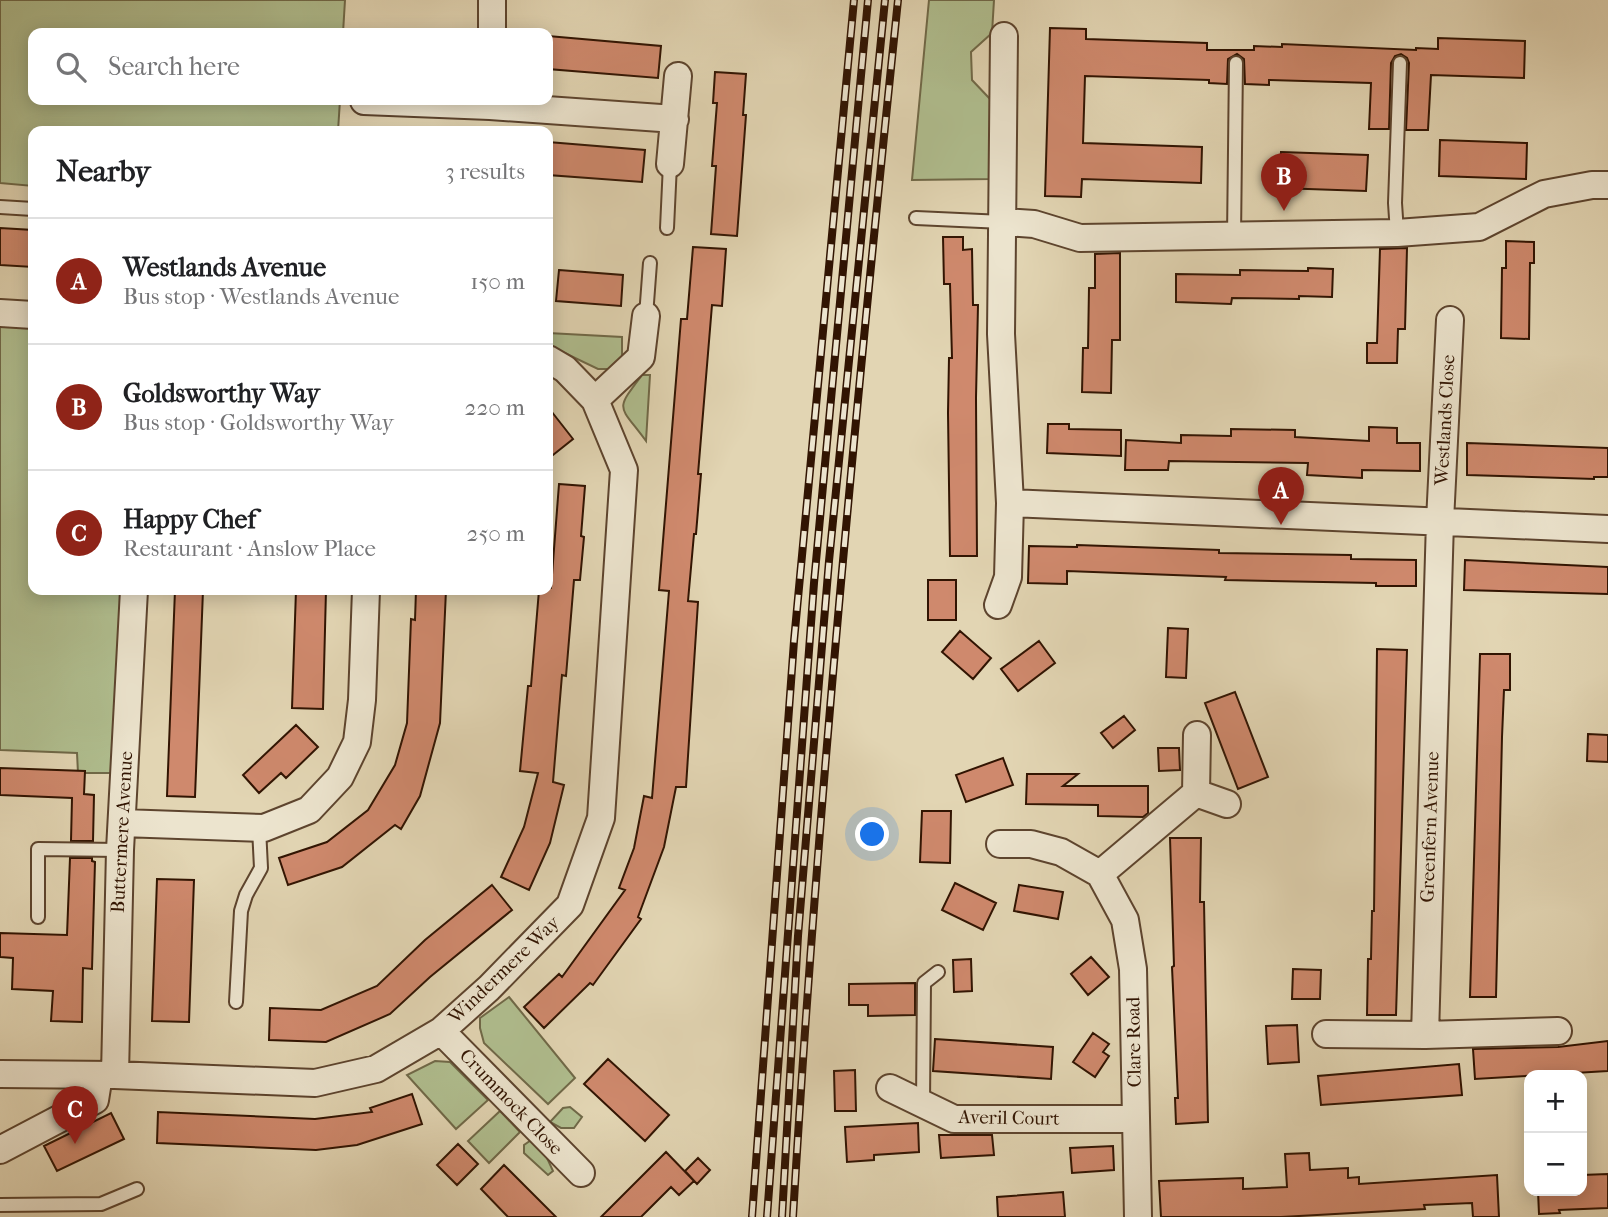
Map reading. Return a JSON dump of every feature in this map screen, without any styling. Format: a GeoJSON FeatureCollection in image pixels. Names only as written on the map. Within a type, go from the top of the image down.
{"type":"FeatureCollection","features":[{"type":"Feature","properties":{"kind":"street"},"geometry":{"type":"LineString","coordinates":[[492,0],[492,28]]}},
{"type":"Feature","properties":{"kind":"street"},"geometry":{"type":"LineString","coordinates":[[998,605],[1007,577],[1010,503],[1001,334],[1003,222],[994,68],[1004,36]]}},
{"type":"Feature","properties":{"kind":"street"},"geometry":{"type":"LineString","coordinates":[[670,164],[678,76]]}},
{"type":"Feature","properties":{"kind":"street"},"geometry":{"type":"LineString","coordinates":[[513,105],[675,119]]}},
{"type":"Feature","properties":{"kind":"street"},"geometry":{"type":"LineString","coordinates":[[1003,222],[1034,224],[1080,238],[1397,233],[1479,228],[1544,194],[1592,185],[1608,185]]}},
{"type":"Feature","properties":{"kind":"street"},"geometry":{"type":"LineString","coordinates":[[0,313],[28,315]]}},
{"type":"Feature","properties":{"kind":"street"},"geometry":{"type":"LineString","coordinates":[[595,400],[642,357],[646,316]]}},
{"type":"Feature","properties":{"kind":"street","name":"Westlands Close"},"geometry":{"type":"LineString","coordinates":[[1440,521],[1450,320]]}},
{"type":"Feature","properties":{"kind":"street","name":"Windermere Way"},"geometry":{"type":"LineString","coordinates":[[0,1074],[315,1083],[376,1069],[441,1031],[489,988],[570,905],[601,818],[624,470],[595,400],[565,369],[553,362]]}},
{"type":"Feature","properties":{"kind":"street"},"geometry":{"type":"LineString","coordinates":[[1010,503],[1608,529]]}},
{"type":"Feature","properties":{"kind":"street","name":"Greenfern Avenue"},"geometry":{"type":"LineString","coordinates":[[1425,1035],[1440,521]]}},
{"type":"Feature","properties":{"kind":"street","name":"Buttermere Avenue"},"geometry":{"type":"LineString","coordinates":[[107,1075],[134,595]]}},
{"type":"Feature","properties":{"kind":"street"},"geometry":{"type":"LineString","coordinates":[[122,823],[259,828],[309,810],[340,777],[357,742],[362,700],[366,595]]}},
{"type":"Feature","properties":{"kind":"street"},"geometry":{"type":"LineString","coordinates":[[996,844],[1031,844],[1061,852],[1100,874],[1196,793],[1197,735]]}},
{"type":"Feature","properties":{"kind":"street"},"geometry":{"type":"LineString","coordinates":[[1196,793],[1227,804]]}},
{"type":"Feature","properties":{"kind":"street","name":"Clare Road"},"geometry":{"type":"LineString","coordinates":[[1100,874],[1125,920],[1133,969],[1139,1217]]}},
{"type":"Feature","properties":{"kind":"street","name":"Crummock Close"},"geometry":{"type":"LineString","coordinates":[[441,1031],[581,1173]]}},
{"type":"Feature","properties":{"kind":"street"},"geometry":{"type":"LineString","coordinates":[[1326,1034],[1425,1035],[1558,1031]]}},
{"type":"Feature","properties":{"kind":"street"},"geometry":{"type":"LineString","coordinates":[[0,1150],[95,1100],[107,1075]]}},
{"type":"Feature","properties":{"kind":"street","name":"Averil Court"},"geometry":{"type":"LineString","coordinates":[[890,1088],[954,1119],[1135,1119]]}},
{"type":"Feature","properties":{"kind":"lane"},"geometry":{"type":"LineString","coordinates":[[1397,233],[1395,203],[1400,63]]}},
{"type":"Feature","properties":{"kind":"lane"},"geometry":{"type":"LineString","coordinates":[[1234,237],[1236,64]]}},
{"type":"Feature","properties":{"kind":"lane"},"geometry":{"type":"LineString","coordinates":[[667,229],[670,164]]}},
{"type":"Feature","properties":{"kind":"lane"},"geometry":{"type":"LineString","coordinates":[[0,207],[28,209]]}},
{"type":"Feature","properties":{"kind":"lane"},"geometry":{"type":"LineString","coordinates":[[916,218],[1003,222]]}},
{"type":"Feature","properties":{"kind":"lane"},"geometry":{"type":"LineString","coordinates":[[646,316],[650,263]]}},
{"type":"Feature","properties":{"kind":"lane"},"geometry":{"type":"LineString","coordinates":[[236,1002],[241,911],[246,895],[261,868],[259,828]]}},
{"type":"Feature","properties":{"kind":"lane"},"geometry":{"type":"LineString","coordinates":[[38,917],[38,849],[120,850]]}},
{"type":"Feature","properties":{"kind":"lane"},"geometry":{"type":"LineString","coordinates":[[923,1104],[924,983],[938,972]]}},
{"type":"Feature","properties":{"kind":"lane"},"geometry":{"type":"LineString","coordinates":[[0,1205],[101,1204],[137,1189]]}},
{"type":"Feature","properties":{"kind":"green space"},"geometry":{"type":"Polygon","coordinates":[[[0,0],[345,0],[343,28],[28,28],[28,105],[340,105],[338,126],[28,126],[28,186],[0,183],[0,0]]]}},
{"type":"Feature","properties":{"kind":"green space"},"geometry":{"type":"Polygon","coordinates":[[[929,0],[994,0],[992,33],[971,52],[972,80],[990,99],[991,179],[912,180],[929,0]]]}},
{"type":"Feature","properties":{"kind":"green space"},"geometry":{"type":"Polygon","coordinates":[[[0,321],[28,322],[28,595],[128,595],[114,773],[78,773],[77,753],[0,750],[0,321]]]}},
{"type":"Feature","properties":{"kind":"green space"},"geometry":{"type":"Polygon","coordinates":[[[553,333],[622,337],[622,359],[611,369],[598,369],[553,347],[553,333]]]}},
{"type":"Feature","properties":{"kind":"green space"},"geometry":{"type":"Polygon","coordinates":[[[642,375],[650,375],[646,441],[623,408],[627,396],[642,375]]]}},
{"type":"Feature","properties":{"kind":"green space"},"geometry":{"type":"Polygon","coordinates":[[[509,997],[575,1078],[548,1104],[484,1043],[480,1018],[509,997]]]}},
{"type":"Feature","properties":{"kind":"green space"},"geometry":{"type":"Polygon","coordinates":[[[435,1061],[450,1062],[488,1100],[456,1129],[407,1075],[435,1061]]]}},
{"type":"Feature","properties":{"kind":"green space"},"geometry":{"type":"Polygon","coordinates":[[[570,1107],[582,1117],[574,1128],[561,1128],[550,1122],[563,1108],[570,1107]]]}},
{"type":"Feature","properties":{"kind":"green space"},"geometry":{"type":"Polygon","coordinates":[[[500,1111],[520,1132],[489,1163],[468,1141],[500,1111]]]}},
{"type":"Feature","properties":{"kind":"green space"},"geometry":{"type":"Polygon","coordinates":[[[537,1136],[553,1171],[548,1175],[524,1153],[524,1145],[537,1136]]]}},
{"type":"Feature","properties":{"kind":"building"},"geometry":{"type":"Polygon","coordinates":[[[1050,28],[1086,29],[1086,39],[1207,43],[1207,50],[1254,50],[1254,46],[1282,47],[1282,44],[1416,50],[1438,49],[1438,38],[1525,41],[1524,78],[1431,75],[1428,130],[1406,130],[1409,63],[1401,54],[1395,56],[1391,63],[1389,129],[1369,129],[1371,83],[1269,80],[1269,85],[1245,84],[1244,59],[1237,54],[1228,59],[1227,84],[1209,83],[1209,80],[1085,76],[1083,143],[1202,147],[1201,183],[1082,179],[1081,197],[1045,196],[1050,28]]]}},
{"type":"Feature","properties":{"kind":"building"},"geometry":{"type":"Polygon","coordinates":[[[553,36],[661,46],[658,78],[553,69],[553,36]]]}},
{"type":"Feature","properties":{"kind":"building"},"geometry":{"type":"Polygon","coordinates":[[[715,72],[746,74],[743,115],[746,115],[737,236],[711,234],[716,166],[712,166],[717,103],[713,103],[715,72]]]}},
{"type":"Feature","properties":{"kind":"building"},"geometry":{"type":"Polygon","coordinates":[[[1440,140],[1527,143],[1526,179],[1439,176],[1440,140]]]}},
{"type":"Feature","properties":{"kind":"building"},"geometry":{"type":"Polygon","coordinates":[[[553,142],[645,150],[642,182],[553,175],[553,142]]]}},
{"type":"Feature","properties":{"kind":"building"},"geometry":{"type":"Polygon","coordinates":[[[1281,152],[1368,155],[1366,191],[1279,188],[1281,152]]]}},
{"type":"Feature","properties":{"kind":"building"},"geometry":{"type":"Polygon","coordinates":[[[0,228],[28,230],[28,267],[0,265],[0,228]]]}},
{"type":"Feature","properties":{"kind":"building"},"geometry":{"type":"Polygon","coordinates":[[[943,237],[963,237],[963,250],[972,249],[973,305],[978,305],[977,556],[950,556],[948,413],[949,358],[952,358],[950,284],[944,284],[943,237]]]}},
{"type":"Feature","properties":{"kind":"building"},"geometry":{"type":"Polygon","coordinates":[[[1506,241],[1534,242],[1534,263],[1530,263],[1529,339],[1501,338],[1502,268],[1506,268],[1506,241]]]}},
{"type":"Feature","properties":{"kind":"building"},"geometry":{"type":"Polygon","coordinates":[[[693,247],[726,249],[722,306],[712,305],[698,474],[701,474],[688,601],[698,602],[686,787],[676,787],[664,847],[638,917],[641,919],[593,985],[590,983],[544,1028],[524,1007],[559,974],[562,977],[625,890],[619,888],[634,848],[644,796],[652,798],[669,591],[659,590],[681,319],[687,319],[693,247]]]}},
{"type":"Feature","properties":{"kind":"building"},"geometry":{"type":"Polygon","coordinates":[[[1407,248],[1405,329],[1398,329],[1397,363],[1367,363],[1367,343],[1377,343],[1380,249],[1407,248]]]}},
{"type":"Feature","properties":{"kind":"building"},"geometry":{"type":"Polygon","coordinates":[[[1120,253],[1120,340],[1112,340],[1111,393],[1082,392],[1083,348],[1088,348],[1089,288],[1095,288],[1095,254],[1120,253]]]}},
{"type":"Feature","properties":{"kind":"building"},"geometry":{"type":"Polygon","coordinates":[[[1308,268],[1333,269],[1332,297],[1232,298],[1231,304],[1176,302],[1176,274],[1240,275],[1240,270],[1308,271],[1308,268]]]}},
{"type":"Feature","properties":{"kind":"building"},"geometry":{"type":"Polygon","coordinates":[[[559,270],[623,275],[621,306],[556,301],[559,270]]]}},
{"type":"Feature","properties":{"kind":"building"},"geometry":{"type":"Polygon","coordinates":[[[553,413],[573,439],[553,455],[553,413]]]}},
{"type":"Feature","properties":{"kind":"building"},"geometry":{"type":"Polygon","coordinates":[[[1048,424],[1069,424],[1069,429],[1121,430],[1121,456],[1047,453],[1048,424]]]}},
{"type":"Feature","properties":{"kind":"building"},"geometry":{"type":"Polygon","coordinates":[[[1369,427],[1397,428],[1397,443],[1420,443],[1420,471],[1362,470],[1362,478],[1307,475],[1308,463],[1169,461],[1168,470],[1125,470],[1126,440],[1181,443],[1181,435],[1231,436],[1231,429],[1295,430],[1295,437],[1369,441],[1369,427]]]}},
{"type":"Feature","properties":{"kind":"building"},"geometry":{"type":"Polygon","coordinates":[[[1467,443],[1608,448],[1608,477],[1594,479],[1467,475],[1467,443]]]}},
{"type":"Feature","properties":{"kind":"building"},"geometry":{"type":"Polygon","coordinates":[[[559,484],[585,486],[580,580],[574,580],[566,676],[562,675],[553,782],[564,785],[550,843],[529,890],[501,877],[524,827],[538,773],[520,771],[539,595],[553,595],[559,484]]]}},
{"type":"Feature","properties":{"kind":"building"},"geometry":{"type":"Polygon","coordinates":[[[1029,546],[1219,550],[1219,553],[1351,555],[1351,559],[1416,560],[1416,586],[1225,580],[1226,577],[1067,571],[1067,584],[1028,583],[1029,546]]]}},
{"type":"Feature","properties":{"kind":"building"},"geometry":{"type":"Polygon","coordinates":[[[1465,560],[1608,567],[1608,594],[1464,590],[1465,560]]]}},
{"type":"Feature","properties":{"kind":"building"},"geometry":{"type":"Polygon","coordinates":[[[928,580],[956,580],[956,620],[928,620],[928,580]]]}},
{"type":"Feature","properties":{"kind":"building"},"geometry":{"type":"Polygon","coordinates":[[[175,595],[203,595],[195,797],[167,796],[175,595]]]}},
{"type":"Feature","properties":{"kind":"building"},"geometry":{"type":"Polygon","coordinates":[[[296,595],[326,595],[323,709],[292,708],[296,595]]]}},
{"type":"Feature","properties":{"kind":"building"},"geometry":{"type":"Polygon","coordinates":[[[416,595],[446,595],[440,723],[420,796],[401,829],[395,825],[342,867],[288,885],[279,858],[327,842],[368,810],[395,765],[407,723],[411,619],[415,620],[416,595]]]}},
{"type":"Feature","properties":{"kind":"building"},"geometry":{"type":"Polygon","coordinates":[[[1168,628],[1188,629],[1186,678],[1166,677],[1168,628]]]}},
{"type":"Feature","properties":{"kind":"building"},"geometry":{"type":"Polygon","coordinates":[[[960,631],[991,658],[973,679],[942,652],[960,631]]]}},
{"type":"Feature","properties":{"kind":"building"},"geometry":{"type":"Polygon","coordinates":[[[1039,641],[1055,663],[1018,691],[1001,669],[1039,641]]]}},
{"type":"Feature","properties":{"kind":"building"},"geometry":{"type":"Polygon","coordinates":[[[1377,649],[1407,650],[1396,1015],[1367,1015],[1368,959],[1371,959],[1374,911],[1377,649]]]}},
{"type":"Feature","properties":{"kind":"building"},"geometry":{"type":"Polygon","coordinates":[[[1480,654],[1510,654],[1510,690],[1504,690],[1502,737],[1496,997],[1470,997],[1480,654]]]}},
{"type":"Feature","properties":{"kind":"building"},"geometry":{"type":"Polygon","coordinates":[[[1235,692],[1268,777],[1238,789],[1205,703],[1235,692]]]}},
{"type":"Feature","properties":{"kind":"building"},"geometry":{"type":"Polygon","coordinates":[[[1124,716],[1135,730],[1113,748],[1101,733],[1124,716]]]}},
{"type":"Feature","properties":{"kind":"building"},"geometry":{"type":"Polygon","coordinates":[[[296,725],[318,747],[286,778],[281,773],[259,793],[243,775],[296,725]]]}},
{"type":"Feature","properties":{"kind":"building"},"geometry":{"type":"Polygon","coordinates":[[[1588,734],[1608,735],[1608,762],[1587,761],[1588,734]]]}},
{"type":"Feature","properties":{"kind":"building"},"geometry":{"type":"Polygon","coordinates":[[[1158,748],[1179,748],[1180,770],[1159,771],[1158,748]]]}},
{"type":"Feature","properties":{"kind":"building"},"geometry":{"type":"Polygon","coordinates":[[[1003,758],[1013,785],[966,802],[956,775],[1003,758]]]}},
{"type":"Feature","properties":{"kind":"building"},"geometry":{"type":"Polygon","coordinates":[[[0,768],[85,771],[84,794],[94,795],[93,841],[71,841],[72,798],[0,795],[0,768]]]}},
{"type":"Feature","properties":{"kind":"building"},"geometry":{"type":"Polygon","coordinates":[[[1027,774],[1078,774],[1063,786],[1148,786],[1148,813],[1143,817],[1098,816],[1098,805],[1026,804],[1027,774]]]}},
{"type":"Feature","properties":{"kind":"building"},"geometry":{"type":"Polygon","coordinates":[[[922,811],[951,811],[950,863],[920,862],[922,811]]]}},
{"type":"Feature","properties":{"kind":"building"},"geometry":{"type":"Polygon","coordinates":[[[1170,838],[1201,838],[1200,902],[1204,902],[1208,1122],[1176,1124],[1175,1098],[1178,1098],[1170,838]]]}},
{"type":"Feature","properties":{"kind":"building"},"geometry":{"type":"Polygon","coordinates":[[[70,858],[92,858],[95,862],[92,969],[83,968],[82,1022],[51,1021],[53,991],[12,989],[13,958],[0,957],[0,933],[67,935],[70,858]]]}},
{"type":"Feature","properties":{"kind":"building"},"geometry":{"type":"Polygon","coordinates":[[[157,879],[194,880],[189,1022],[152,1021],[157,879]]]}},
{"type":"Feature","properties":{"kind":"building"},"geometry":{"type":"Polygon","coordinates":[[[955,883],[996,903],[983,930],[942,910],[955,883]]]}},
{"type":"Feature","properties":{"kind":"building"},"geometry":{"type":"Polygon","coordinates":[[[492,885],[512,910],[430,977],[390,1014],[326,1042],[269,1040],[270,1008],[321,1010],[377,986],[425,940],[492,885]]]}},
{"type":"Feature","properties":{"kind":"building"},"geometry":{"type":"Polygon","coordinates":[[[1019,885],[1063,892],[1058,919],[1014,911],[1019,885]]]}},
{"type":"Feature","properties":{"kind":"building"},"geometry":{"type":"Polygon","coordinates":[[[1091,957],[1109,977],[1088,995],[1071,974],[1091,957]]]}},
{"type":"Feature","properties":{"kind":"building"},"geometry":{"type":"Polygon","coordinates":[[[971,959],[972,991],[954,992],[953,960],[971,959]]]}},
{"type":"Feature","properties":{"kind":"building"},"geometry":{"type":"Polygon","coordinates":[[[1293,969],[1321,970],[1320,999],[1292,999],[1293,969]]]}},
{"type":"Feature","properties":{"kind":"building"},"geometry":{"type":"Polygon","coordinates":[[[915,983],[915,1015],[868,1016],[868,1005],[849,1005],[849,984],[915,983]]]}},
{"type":"Feature","properties":{"kind":"building"},"geometry":{"type":"Polygon","coordinates":[[[1297,1025],[1299,1062],[1268,1064],[1266,1026],[1297,1025]]]}},
{"type":"Feature","properties":{"kind":"building"},"geometry":{"type":"Polygon","coordinates":[[[1093,1033],[1109,1044],[1103,1052],[1109,1056],[1095,1077],[1073,1062],[1093,1033]]]}},
{"type":"Feature","properties":{"kind":"building"},"geometry":{"type":"Polygon","coordinates":[[[935,1039],[1053,1047],[1051,1079],[933,1071],[935,1039]]]}},
{"type":"Feature","properties":{"kind":"building"},"geometry":{"type":"Polygon","coordinates":[[[1608,1041],[1608,1071],[1524,1070],[1524,1076],[1475,1079],[1473,1049],[1558,1047],[1608,1041]]]}},
{"type":"Feature","properties":{"kind":"building"},"geometry":{"type":"Polygon","coordinates":[[[608,1059],[669,1115],[645,1141],[584,1084],[608,1059]]]}},
{"type":"Feature","properties":{"kind":"building"},"geometry":{"type":"Polygon","coordinates":[[[1459,1064],[1462,1095],[1321,1105],[1318,1076],[1459,1064]]]}},
{"type":"Feature","properties":{"kind":"building"},"geometry":{"type":"Polygon","coordinates":[[[855,1070],[856,1111],[835,1111],[834,1071],[855,1070]]]}},
{"type":"Feature","properties":{"kind":"building"},"geometry":{"type":"Polygon","coordinates":[[[412,1094],[422,1124],[357,1145],[316,1150],[157,1143],[158,1112],[315,1119],[372,1112],[370,1108],[412,1094]]]}},
{"type":"Feature","properties":{"kind":"building"},"geometry":{"type":"Polygon","coordinates":[[[111,1113],[124,1139],[57,1171],[44,1146],[111,1113]]]}},
{"type":"Feature","properties":{"kind":"building"},"geometry":{"type":"Polygon","coordinates":[[[918,1123],[919,1152],[874,1155],[874,1160],[847,1162],[845,1127],[918,1123]]]}},
{"type":"Feature","properties":{"kind":"building"},"geometry":{"type":"Polygon","coordinates":[[[939,1135],[992,1135],[994,1155],[941,1158],[939,1135]]]}},
{"type":"Feature","properties":{"kind":"building"},"geometry":{"type":"Polygon","coordinates":[[[458,1144],[478,1164],[457,1185],[437,1165],[458,1144]]]}},
{"type":"Feature","properties":{"kind":"building"},"geometry":{"type":"Polygon","coordinates":[[[1113,1146],[1114,1170],[1072,1173],[1070,1148],[1113,1146]]]}},
{"type":"Feature","properties":{"kind":"building"},"geometry":{"type":"Polygon","coordinates":[[[666,1152],[694,1181],[679,1195],[671,1187],[641,1217],[601,1217],[666,1152]]]}},
{"type":"Feature","properties":{"kind":"building"},"geometry":{"type":"Polygon","coordinates":[[[1309,1153],[1310,1170],[1348,1168],[1348,1178],[1359,1177],[1359,1184],[1497,1175],[1499,1217],[1473,1217],[1472,1203],[1424,1205],[1425,1209],[1281,1217],[1161,1217],[1159,1181],[1243,1178],[1243,1189],[1287,1187],[1285,1154],[1309,1153]]]}},
{"type":"Feature","properties":{"kind":"building"},"geometry":{"type":"Polygon","coordinates":[[[698,1158],[710,1170],[697,1184],[685,1171],[698,1158]]]}},
{"type":"Feature","properties":{"kind":"building"},"geometry":{"type":"Polygon","coordinates":[[[504,1165],[556,1217],[508,1217],[481,1189],[504,1165]]]}},
{"type":"Feature","properties":{"kind":"building"},"geometry":{"type":"Polygon","coordinates":[[[1608,1174],[1608,1208],[1559,1210],[1560,1213],[1539,1214],[1538,1196],[1587,1196],[1587,1175],[1608,1174]]]}},
{"type":"Feature","properties":{"kind":"building"},"geometry":{"type":"Polygon","coordinates":[[[1063,1192],[1065,1217],[998,1217],[997,1197],[1063,1192]]]}},
{"type":"Feature","properties":{"kind":"railway"},"geometry":{"type":"LineString","coordinates":[[752,1217],[794,641],[854,0]]}},
{"type":"Feature","properties":{"kind":"railway"},"geometry":{"type":"LineString","coordinates":[[767,1217],[814,583],[868,0]]}},
{"type":"Feature","properties":{"kind":"railway"},"geometry":{"type":"LineString","coordinates":[[782,1217],[798,936],[829,561],[885,0]]}},
{"type":"Feature","properties":{"kind":"railway"},"geometry":{"type":"LineString","coordinates":[[793,1217],[839,608],[898,0]]}},
{"type":"Feature","properties":{"kind":"place","name":"Goldsworthy Way"},"geometry":{"type":"Point","coordinates":[1284,211]}},
{"type":"Feature","properties":{"kind":"place","name":"Westlands Avenue"},"geometry":{"type":"Point","coordinates":[1281,525]}},
{"type":"Feature","properties":{"kind":"place","name":"Happy Chef"},"geometry":{"type":"Point","coordinates":[75,1144]}}]}
